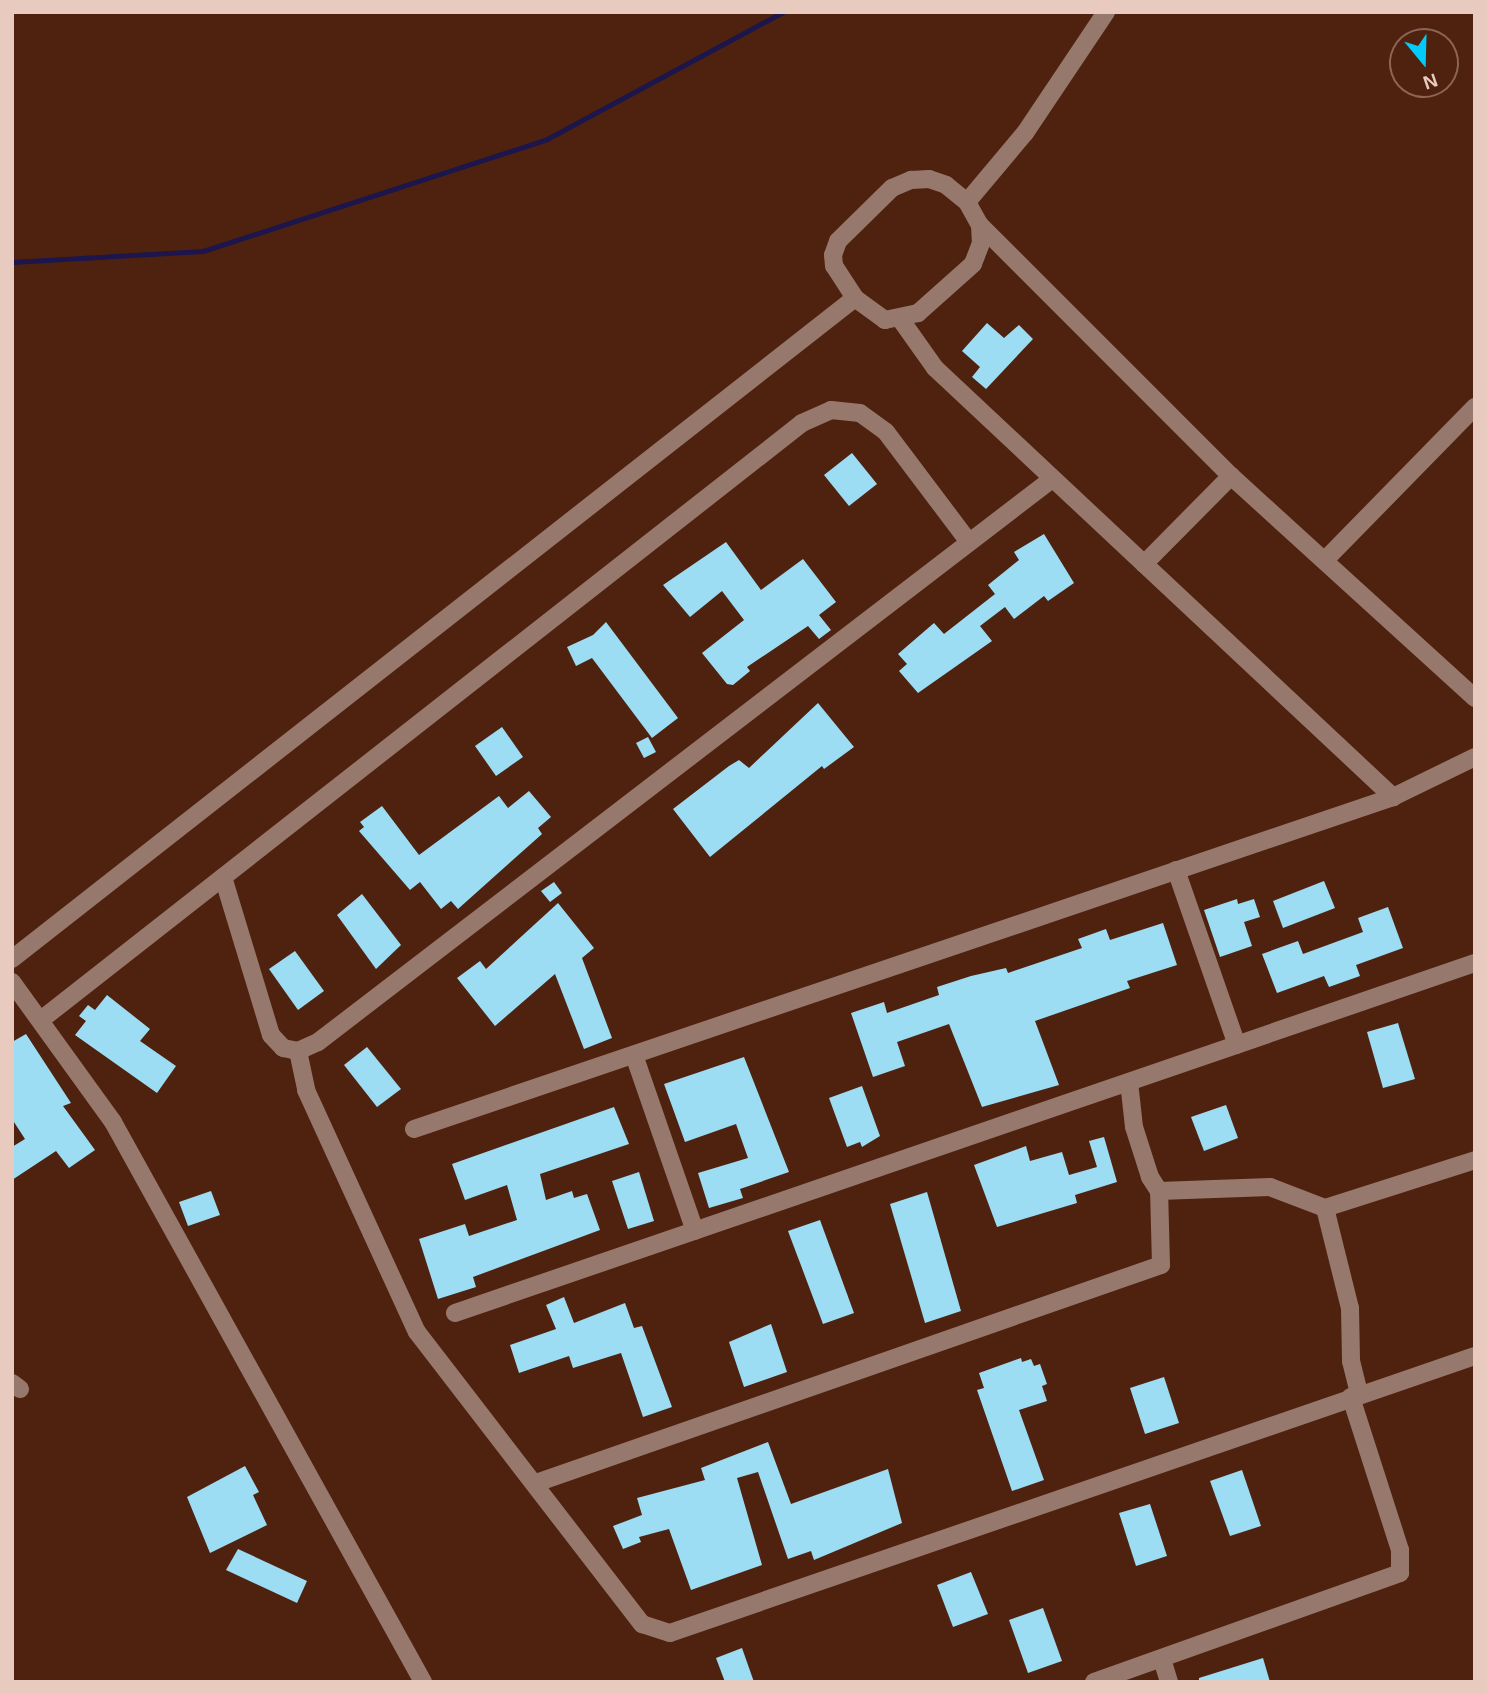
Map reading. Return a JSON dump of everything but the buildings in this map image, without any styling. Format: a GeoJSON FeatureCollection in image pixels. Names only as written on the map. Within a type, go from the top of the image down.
{"type":"FeatureCollection","features":[{"type":"Feature","properties":{"kind":"street"},"geometry":{"type":"LineString","coordinates":[[967,202],[1025,133],[1106,12]]}},
{"type":"Feature","properties":{"kind":"street"},"geometry":{"type":"LineString","coordinates":[[980,225],[981,243],[973,264],[918,313],[901,320],[877,317],[855,298],[834,266],[833,255],[838,241],[892,188],[911,180],[929,179],[946,185],[967,202],[980,225],[1231,475],[1475,698]]}},
{"type":"Feature","properties":{"kind":"street"},"geometry":{"type":"LineString","coordinates":[[12,958],[303,735],[855,298]]}},
{"type":"Feature","properties":{"kind":"street"},"geometry":{"type":"LineString","coordinates":[[901,320],[921,353],[1393,797]]}},
{"type":"Feature","properties":{"kind":"street"},"geometry":{"type":"LineString","coordinates":[[1326,559],[1475,407]]}},
{"type":"Feature","properties":{"kind":"street"},"geometry":{"type":"LineString","coordinates":[[42,1019],[802,423],[831,410],[860,413],[886,432],[968,541]]}},
{"type":"Feature","properties":{"kind":"street"},"geometry":{"type":"LineString","coordinates":[[1144,564],[1231,475]]}},
{"type":"Feature","properties":{"kind":"street"},"geometry":{"type":"LineString","coordinates":[[223,877],[271,1035],[283,1048],[298,1051],[318,1042],[410,976],[968,541],[1052,479]]}},
{"type":"Feature","properties":{"kind":"street"},"geometry":{"type":"LineString","coordinates":[[414,1129],[1393,797],[1475,757]]}},
{"type":"Feature","properties":{"kind":"street"},"geometry":{"type":"LineString","coordinates":[[1177,870],[1237,1045]]}},
{"type":"Feature","properties":{"kind":"street"},"geometry":{"type":"LineString","coordinates":[[455,1313],[1475,963]]}},
{"type":"Feature","properties":{"kind":"street"},"geometry":{"type":"LineString","coordinates":[[12,982],[42,1019],[72,1068],[113,1122],[423,1682]]}},
{"type":"Feature","properties":{"kind":"street"},"geometry":{"type":"LineString","coordinates":[[298,1051],[306,1090],[417,1332],[642,1624],[670,1633],[1475,1356]]}},
{"type":"Feature","properties":{"kind":"street"},"geometry":{"type":"LineString","coordinates":[[634,1055],[695,1231]]}},
{"type":"Feature","properties":{"kind":"street"},"geometry":{"type":"LineString","coordinates":[[536,1483],[1149,1272],[1161,1265],[1159,1191],[1150,1177],[1134,1127],[1129,1082]]}},
{"type":"Feature","properties":{"kind":"street"},"geometry":{"type":"LineString","coordinates":[[1159,1191],[1270,1187],[1325,1208],[1475,1160]]}},
{"type":"Feature","properties":{"kind":"street"},"geometry":{"type":"LineString","coordinates":[[1094,1682],[1400,1573],[1400,1550],[1355,1396],[1350,1308],[1325,1208]]}},
{"type":"Feature","properties":{"kind":"street"},"geometry":{"type":"LineString","coordinates":[[1162,1659],[1169,1682]]}},
{"type":"Feature","properties":{"kind":"waterway"},"geometry":{"type":"LineString","coordinates":[[12,262],[203,251],[547,139],[783,12]]}}]}
